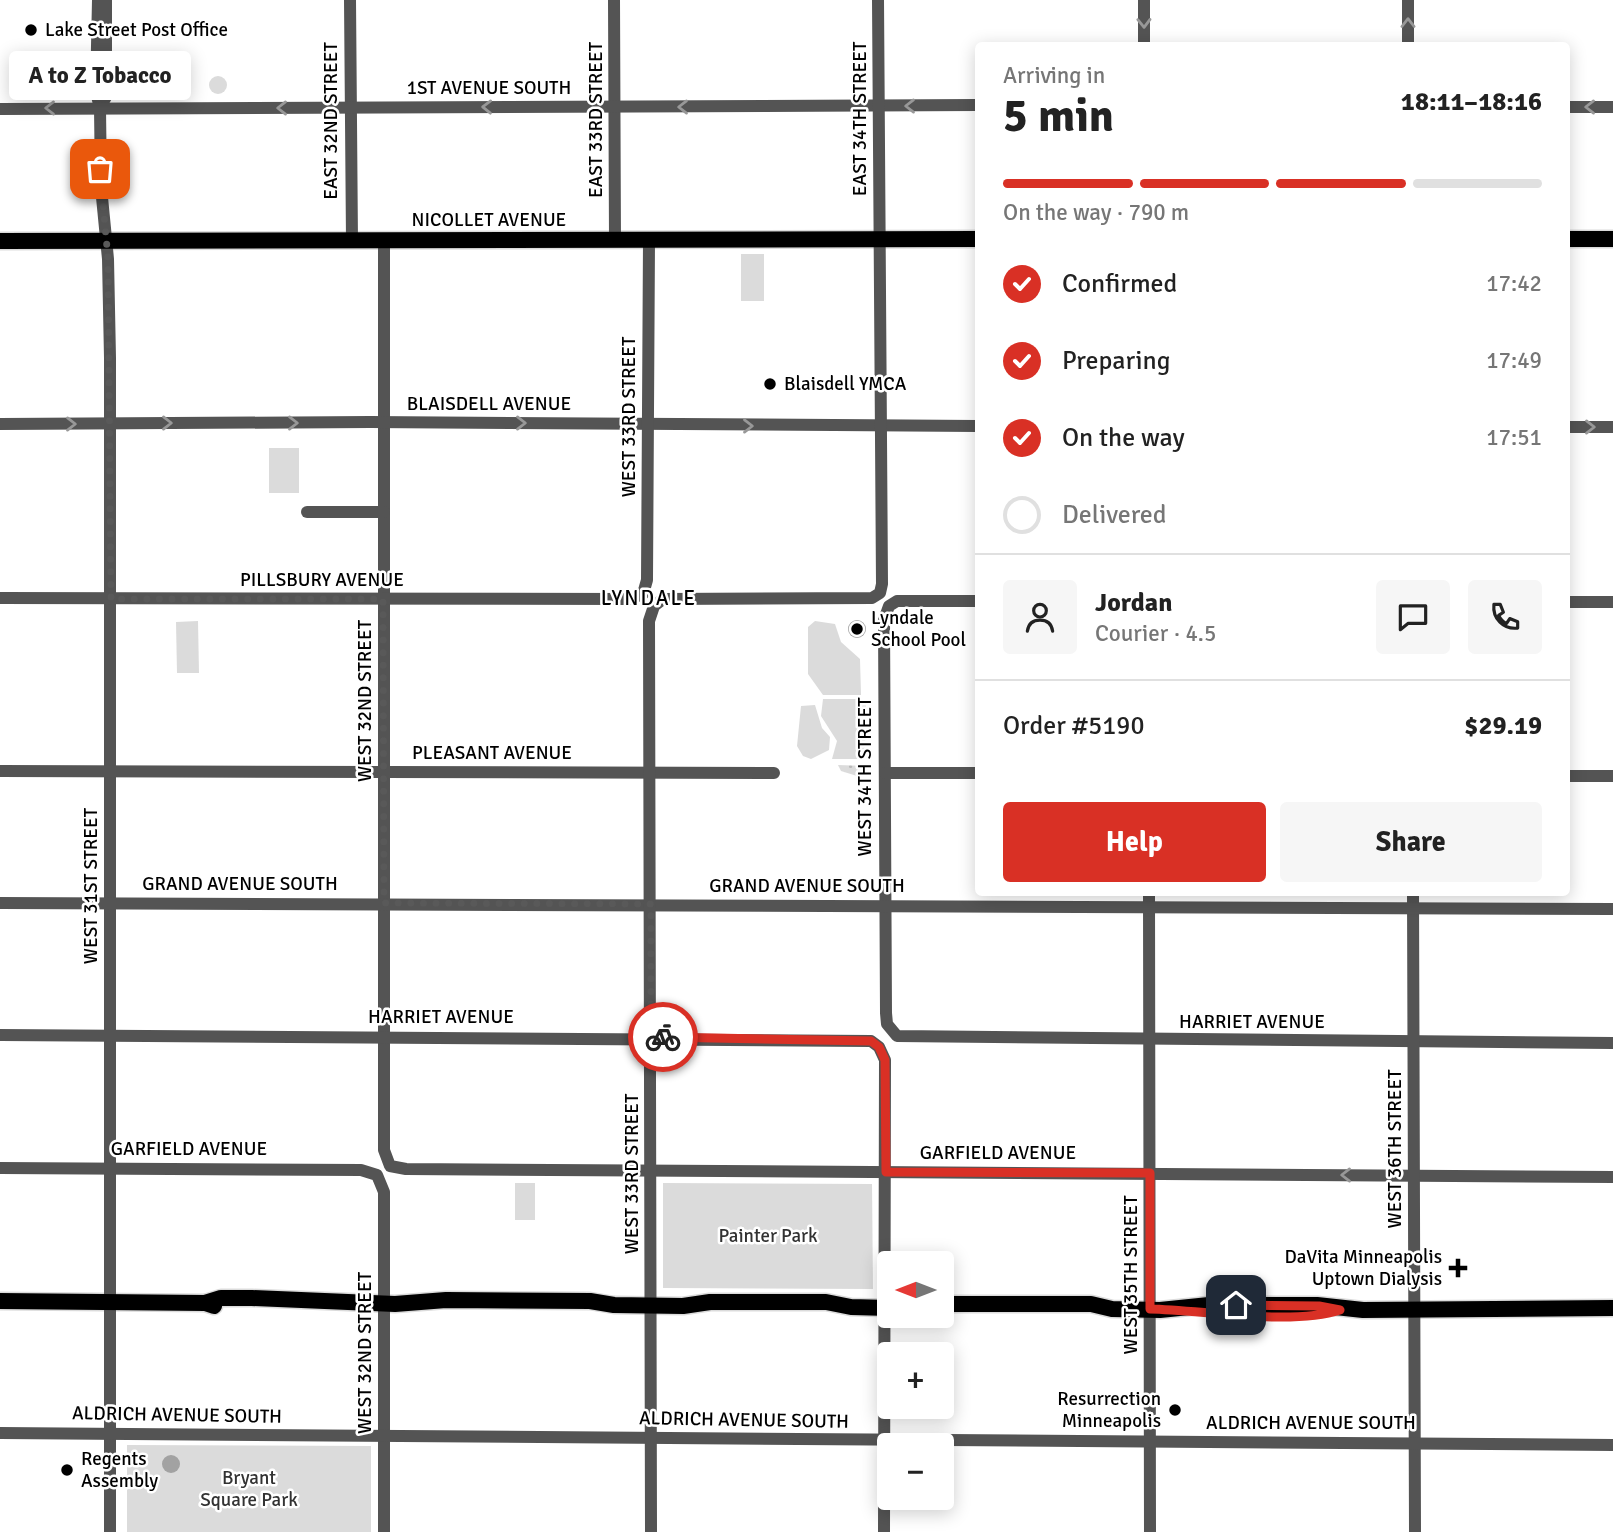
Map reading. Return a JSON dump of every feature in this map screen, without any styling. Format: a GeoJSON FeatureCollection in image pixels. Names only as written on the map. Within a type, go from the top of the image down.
{"type":"FeatureCollection","features":[{"type":"Feature","properties":{"kind":"main road","name":"NICOLLET AVENUE"},"geometry":{"type":"LineString","coordinates":[[0,241],[975,239]]}},
{"type":"Feature","properties":{"kind":"main road"},"geometry":{"type":"LineString","coordinates":[[1570,239],[1613,239]]}},
{"type":"Feature","properties":{"kind":"main road"},"geometry":{"type":"LineString","coordinates":[[0,1301],[205,1303],[221,1298],[323,1298],[345,1303],[384,1304],[421,1304],[446,1300],[590,1301],[614,1306],[683,1306],[710,1301],[826,1302],[851,1307],[877,1308]]}},
{"type":"Feature","properties":{"kind":"main road"},"geometry":{"type":"LineString","coordinates":[[954,1304],[1091,1304],[1112,1309]]}},
{"type":"Feature","properties":{"kind":"main road"},"geometry":{"type":"LineString","coordinates":[[954,1312],[1091,1313],[1112,1309],[1150,1309],[1204,1314],[1304,1315],[1340,1310],[1613,1308]]}},
{"type":"Feature","properties":{"kind":"main road"},"geometry":{"type":"LineString","coordinates":[[1490,1311],[1511,1316],[1613,1317]]}},
{"type":"Feature","properties":{"kind":"street"},"geometry":{"type":"LineString","coordinates":[[98,0],[96,92],[100,108]]}},
{"type":"Feature","properties":{"kind":"street"},"geometry":{"type":"LineString","coordinates":[[100,108],[106,97],[106,0]]}},
{"type":"Feature","properties":{"kind":"street","name":"EAST 32ND STREET"},"geometry":{"type":"LineString","coordinates":[[349,0],[352,241]]}},
{"type":"Feature","properties":{"kind":"street","name":"EAST 33RD STREET"},"geometry":{"type":"LineString","coordinates":[[614,0],[615,241]]}},
{"type":"Feature","properties":{"kind":"street","name":"EAST 34TH STREET"},"geometry":{"type":"LineString","coordinates":[[878,0],[880,239]]}},
{"type":"Feature","properties":{"kind":"street"},"geometry":{"type":"LineString","coordinates":[[1144,0],[1144,42]]}},
{"type":"Feature","properties":{"kind":"street"},"geometry":{"type":"LineString","coordinates":[[1408,0],[1408,42]]}},
{"type":"Feature","properties":{"kind":"street","name":"1ST AVENUE SOUTH"},"geometry":{"type":"LineString","coordinates":[[0,109],[975,105]]}},
{"type":"Feature","properties":{"kind":"street"},"geometry":{"type":"LineString","coordinates":[[1570,107],[1613,107]]}},
{"type":"Feature","properties":{"kind":"street","name":"WEST 31ST STREET"},"geometry":{"type":"LineString","coordinates":[[100,108],[100,187],[107,241],[110,424],[110,1532]]}},
{"type":"Feature","properties":{"kind":"street"},"geometry":{"type":"LineString","coordinates":[[880,239],[882,426]]}},
{"type":"Feature","properties":{"kind":"street","name":"WEST 33RD STREET"},"geometry":{"type":"LineString","coordinates":[[643,594],[647,580],[649,241]]}},
{"type":"Feature","properties":{"kind":"street","name":"WEST 32ND STREET"},"geometry":{"type":"LineString","coordinates":[[384,242],[386,1160]]}},
{"type":"Feature","properties":{"kind":"street","name":"BLAISDELL AVENUE"},"geometry":{"type":"LineString","coordinates":[[0,424],[384,422],[975,426]]}},
{"type":"Feature","properties":{"kind":"street","name":"WEST 33RD STREET"},"geometry":{"type":"LineString","coordinates":[[651,1532],[649,621],[654,606],[663,599],[872,598],[880,593],[882,426]]}},
{"type":"Feature","properties":{"kind":"street"},"geometry":{"type":"LineString","coordinates":[[1570,427],[1613,427]]}},
{"type":"Feature","properties":{"kind":"street"},"geometry":{"type":"LineString","coordinates":[[307,512],[384,513]]}},
{"type":"Feature","properties":{"kind":"street","name":"PILLSBURY AVENUE"},"geometry":{"type":"LineString","coordinates":[[0,598],[630,599],[643,594]]}},
{"type":"Feature","properties":{"kind":"street","name":"WEST 34TH STREET"},"geometry":{"type":"LineString","coordinates":[[892,1032],[886,1013],[884,620],[889,606],[897,601],[975,601]]}},
{"type":"Feature","properties":{"kind":"street"},"geometry":{"type":"LineString","coordinates":[[1570,602],[1613,603]]}},
{"type":"Feature","properties":{"kind":"street","name":"PLEASANT AVENUE"},"geometry":{"type":"LineString","coordinates":[[0,771],[774,773]]}},
{"type":"Feature","properties":{"kind":"street"},"geometry":{"type":"LineString","coordinates":[[885,773],[975,773]]}},
{"type":"Feature","properties":{"kind":"street"},"geometry":{"type":"LineString","coordinates":[[1570,776],[1613,776]]}},
{"type":"Feature","properties":{"kind":"street","name":"WEST 35TH STREET"},"geometry":{"type":"LineString","coordinates":[[1149,896],[1150,1532]]}},
{"type":"Feature","properties":{"kind":"street","name":"WEST 36TH STREET"},"geometry":{"type":"LineString","coordinates":[[1413,896],[1415,1532]]}},
{"type":"Feature","properties":{"kind":"street","name":"GRAND AVENUE SOUTH"},"geometry":{"type":"LineString","coordinates":[[0,903],[1613,909]]}},
{"type":"Feature","properties":{"kind":"street","name":"HARRIET AVENUE"},"geometry":{"type":"LineString","coordinates":[[892,1032],[904,1038],[1613,1043]]}},
{"type":"Feature","properties":{"kind":"street","name":"HARRIET AVENUE"},"geometry":{"type":"LineString","coordinates":[[0,1035],[861,1039],[879,1047],[885,1060],[886,1172]]}},
{"type":"Feature","properties":{"kind":"street","name":"GARFIELD AVENUE"},"geometry":{"type":"LineString","coordinates":[[386,1160],[390,1166],[406,1169],[1613,1177]]}},
{"type":"Feature","properties":{"kind":"street","name":"GARFIELD AVENUE"},"geometry":{"type":"LineString","coordinates":[[0,1168],[361,1170],[377,1175]]}},
{"type":"Feature","properties":{"kind":"street"},"geometry":{"type":"LineString","coordinates":[[886,1172],[887,1251]]}},
{"type":"Feature","properties":{"kind":"street","name":"WEST 32ND STREET"},"geometry":{"type":"LineString","coordinates":[[377,1175],[384,1192],[384,1532]]}},
{"type":"Feature","properties":{"kind":"street"},"geometry":{"type":"LineString","coordinates":[[885,1433],[887,1328]]}},
{"type":"Feature","properties":{"kind":"street","name":"ALDRICH AVENUE SOUTH"},"geometry":{"type":"LineString","coordinates":[[0,1433],[877,1441]]}},
{"type":"Feature","properties":{"kind":"street","name":"ALDRICH AVENUE SOUTH"},"geometry":{"type":"LineString","coordinates":[[954,1441],[1613,1444]]}},
{"type":"Feature","properties":{"kind":"street"},"geometry":{"type":"LineString","coordinates":[[884,1510],[884,1532]]}},
{"type":"Feature","properties":{"kind":"green space"},"geometry":{"type":"Polygon","coordinates":[[[214,76],[222,76],[227,85],[225,92],[214,94],[209,89],[209,81],[214,76]]]}},
{"type":"Feature","properties":{"kind":"green space"},"geometry":{"type":"Polygon","coordinates":[[[741,254],[764,254],[764,301],[741,301],[741,254]]]}},
{"type":"Feature","properties":{"kind":"green space"},"geometry":{"type":"Polygon","coordinates":[[[269,448],[299,448],[299,493],[269,493],[269,448]]]}},
{"type":"Feature","properties":{"kind":"green space"},"geometry":{"type":"Polygon","coordinates":[[[198,621],[199,673],[177,673],[176,622],[198,621]]]}},
{"type":"Feature","properties":{"kind":"green space"},"geometry":{"type":"Polygon","coordinates":[[[815,621],[835,624],[841,642],[860,659],[861,695],[823,695],[808,674],[808,627],[815,621]]]}},
{"type":"Feature","properties":{"kind":"green space"},"geometry":{"type":"Polygon","coordinates":[[[823,699],[866,699],[865,759],[832,759],[837,741],[821,716],[823,699]]]}},
{"type":"Feature","properties":{"kind":"green space"},"geometry":{"type":"Polygon","coordinates":[[[815,705],[822,728],[830,737],[829,750],[811,759],[803,756],[797,746],[801,706],[815,705]]]}},
{"type":"Feature","properties":{"kind":"green space"},"geometry":{"type":"Polygon","coordinates":[[[838,765],[867,766],[857,776],[841,771],[838,765]]]}},
{"type":"Feature","properties":{"kind":"green space"},"geometry":{"type":"Polygon","coordinates":[[[515,1183],[535,1183],[535,1220],[515,1220],[515,1183]]]}},
{"type":"Feature","properties":{"kind":"green space","name":"Painter Park"},"geometry":{"type":"Polygon","coordinates":[[[663,1183],[872,1184],[873,1289],[663,1288],[663,1183]]]}},
{"type":"Feature","properties":{"kind":"green space","name":"Bryant Square Park"},"geometry":{"type":"Polygon","coordinates":[[[127,1445],[371,1446],[371,1532],[127,1532],[127,1445]]]}},
{"type":"Feature","properties":{"kind":"shaded area","name":"Lyndale School Pool"},"geometry":{"type":"Polygon","coordinates":[[[857,620],[863,623],[866,629],[863,635],[857,638],[851,635],[848,629],[851,623],[857,620]]]}},
{"type":"Feature","properties":{"kind":"shaded area"},"geometry":{"type":"Polygon","coordinates":[[[171,1455],[177,1458],[180,1464],[177,1470],[171,1473],[165,1470],[162,1464],[165,1458],[171,1455]]]}},
{"type":"Feature","properties":{"kind":"way so far"},"geometry":{"type":"LineString","coordinates":[[100,169],[108,259],[111,599],[383,599],[384,903],[651,904],[651,1037],[663,1037]]}},
{"type":"Feature","properties":{"kind":"place","name":"Lake Street Post Office"},"geometry":{"type":"Point","coordinates":[31,30]}},
{"type":"Feature","properties":{"kind":"place","name":"A to Z Tobacco"},"geometry":{"type":"Point","coordinates":[100,169]}},
{"type":"Feature","properties":{"kind":"place","name":"Blaisdell YMCA"},"geometry":{"type":"Point","coordinates":[770,384]}},
{"type":"Feature","properties":{"kind":"place","name":"Lyndale School Pool"},"geometry":{"type":"Point","coordinates":[857,629]}},
{"type":"Feature","properties":{"kind":"place","name":"DaVita Minneapolis Uptown Dialysis"},"geometry":{"type":"Point","coordinates":[1458,1268]}},
{"type":"Feature","properties":{"kind":"place","name":"Resurrection Minneapolis"},"geometry":{"type":"Point","coordinates":[1175,1410]}},
{"type":"Feature","properties":{"kind":"place","name":"Regents Assembly"},"geometry":{"type":"Point","coordinates":[67,1470]}},
{"type":"Feature","properties":{"kind":"district","name":"LYNDALE"},"geometry":{"type":"Point","coordinates":[649,598]}},
{"type":"Feature","properties":{"kind":"route"},"geometry":{"type":"LineString","coordinates":[[663,1037],[871,1041],[879,1047],[885,1060],[886,1172],[1150,1173],[1150,1309],[1209,1314],[1317,1315],[1340,1310],[1319,1306],[1236,1305]]}}]}
